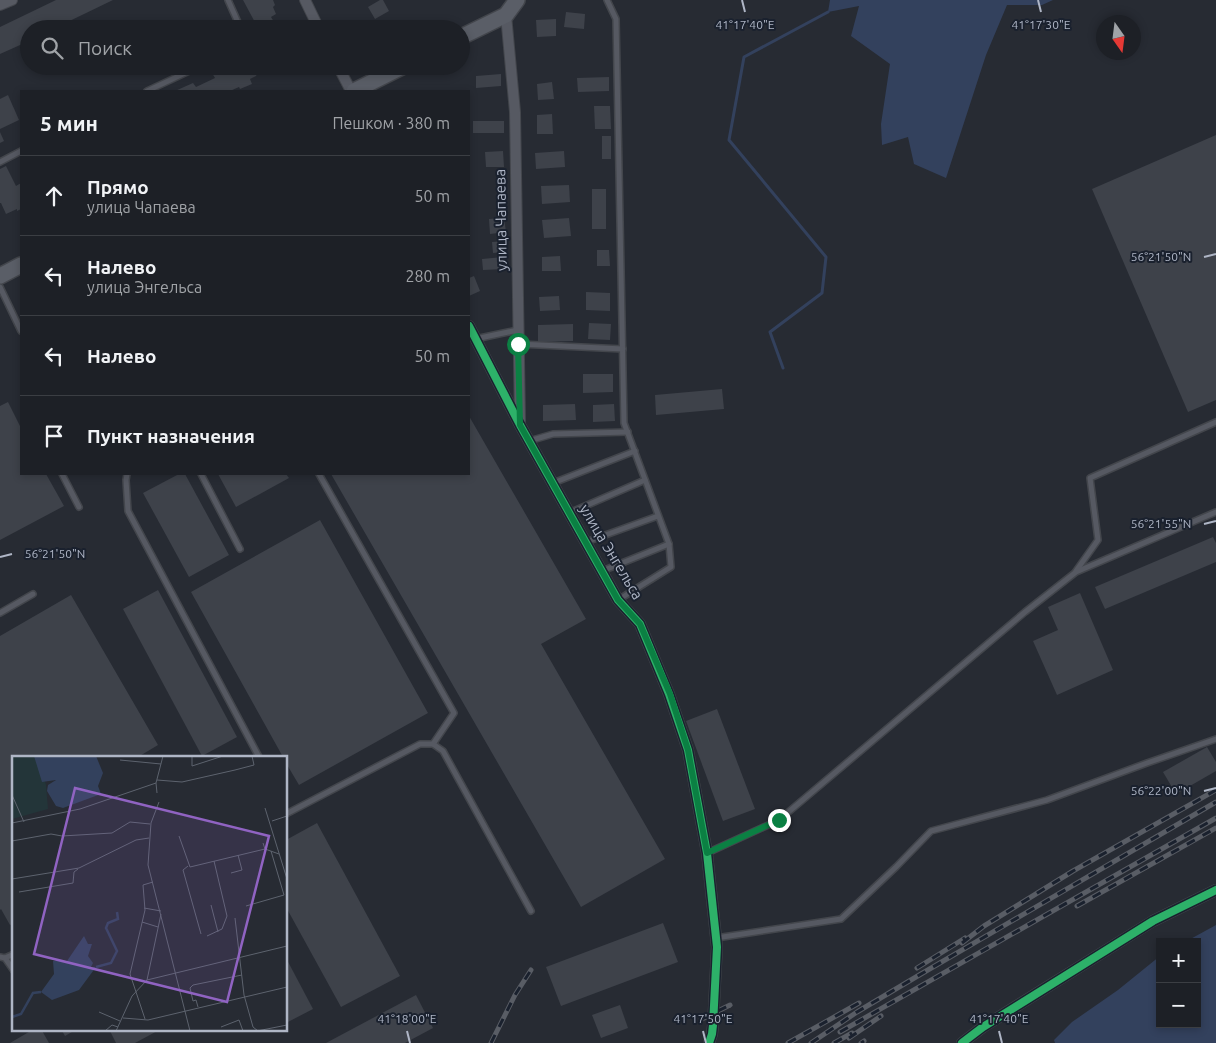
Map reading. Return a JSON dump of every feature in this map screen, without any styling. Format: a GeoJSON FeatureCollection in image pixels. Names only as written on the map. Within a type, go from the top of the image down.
{"type":"FeatureCollection","features":[{"type":"Feature","properties":{"kind":"main road"},"geometry":{"type":"LineString","coordinates":[[470,33],[506,15],[517,0]]}},
{"type":"Feature","properties":{"kind":"main road"},"geometry":{"type":"LineString","coordinates":[[354,90],[385,75]]}},
{"type":"Feature","properties":{"kind":"main road"},"geometry":{"type":"LineString","coordinates":[[0,276],[20,266]]}},
{"type":"Feature","properties":{"kind":"street"},"geometry":{"type":"LineString","coordinates":[[0,5],[12,0]]}},
{"type":"Feature","properties":{"kind":"street"},"geometry":{"type":"LineString","coordinates":[[305,0],[315,20]]}},
{"type":"Feature","properties":{"kind":"street","name":"улица Чапаева"},"geometry":{"type":"LineString","coordinates":[[506,15],[514,112],[520,425]]}},
{"type":"Feature","properties":{"kind":"street"},"geometry":{"type":"LineString","coordinates":[[343,75],[351,90]]}},
{"type":"Feature","properties":{"kind":"street","name":"улица Энгельса"},"geometry":{"type":"LineString","coordinates":[[470,328],[529,442],[618,600],[640,624],[670,694],[688,750],[707,853],[717,947],[713,1025],[709,1043]]}},
{"type":"Feature","properties":{"kind":"street"},"geometry":{"type":"LineString","coordinates":[[962,1043],[983,1027],[1154,921],[1216,890]]}},
{"type":"Feature","properties":{"kind":"lane"},"geometry":{"type":"LineString","coordinates":[[228,0],[237,20]]}},
{"type":"Feature","properties":{"kind":"lane"},"geometry":{"type":"LineString","coordinates":[[607,0],[616,20],[624,423],[669,544],[672,567],[618,600]]}},
{"type":"Feature","properties":{"kind":"lane"},"geometry":{"type":"LineString","coordinates":[[149,90],[181,75]]}},
{"type":"Feature","properties":{"kind":"lane"},"geometry":{"type":"LineString","coordinates":[[0,162],[20,152]]}},
{"type":"Feature","properties":{"kind":"lane"},"geometry":{"type":"LineString","coordinates":[[0,287],[20,329]]}},
{"type":"Feature","properties":{"kind":"lane"},"geometry":{"type":"LineString","coordinates":[[476,339],[518,330]]}},
{"type":"Feature","properties":{"kind":"lane"},"geometry":{"type":"LineString","coordinates":[[518,344],[623,349]]}},
{"type":"Feature","properties":{"kind":"lane"},"geometry":{"type":"LineString","coordinates":[[1076,572],[1098,540],[1090,478],[1216,422]]}},
{"type":"Feature","properties":{"kind":"lane"},"geometry":{"type":"LineString","coordinates":[[529,442],[553,434],[628,432]]}},
{"type":"Feature","properties":{"kind":"lane"},"geometry":{"type":"LineString","coordinates":[[553,483],[635,451]]}},
{"type":"Feature","properties":{"kind":"lane"},"geometry":{"type":"LineString","coordinates":[[63,475],[79,507]]}},
{"type":"Feature","properties":{"kind":"lane"},"geometry":{"type":"LineString","coordinates":[[127,475],[128,511],[258,756]]}},
{"type":"Feature","properties":{"kind":"lane"},"geometry":{"type":"LineString","coordinates":[[202,475],[240,549]]}},
{"type":"Feature","properties":{"kind":"lane"},"geometry":{"type":"LineString","coordinates":[[320,475],[454,713],[433,744]]}},
{"type":"Feature","properties":{"kind":"lane"},"geometry":{"type":"LineString","coordinates":[[570,513],[646,480]]}},
{"type":"Feature","properties":{"kind":"lane"},"geometry":{"type":"LineString","coordinates":[[707,853],[779,820],[1025,612],[1076,572],[1216,512]]}},
{"type":"Feature","properties":{"kind":"lane"},"geometry":{"type":"LineString","coordinates":[[586,542],[658,516]]}},
{"type":"Feature","properties":{"kind":"lane"},"geometry":{"type":"LineString","coordinates":[[602,571],[669,544]]}},
{"type":"Feature","properties":{"kind":"lane"},"geometry":{"type":"LineString","coordinates":[[0,613],[33,594]]}},
{"type":"Feature","properties":{"kind":"lane"},"geometry":{"type":"LineString","coordinates":[[716,938],[841,920],[931,831],[1047,800],[1216,739]]}},
{"type":"Feature","properties":{"kind":"lane"},"geometry":{"type":"LineString","coordinates":[[288,810],[420,744],[433,744],[443,751],[531,910]]}},
{"type":"Feature","properties":{"kind":"lane"},"geometry":{"type":"LineString","coordinates":[[3,958],[12,969]]}},
{"type":"Feature","properties":{"kind":"water"},"geometry":{"type":"Polygon","coordinates":[[[830,0],[1053,0],[1042,5],[1007,5],[986,55],[946,178],[914,164],[908,137],[882,145],[881,124],[890,64],[851,36],[859,6],[828,12],[830,0]]]}},
{"type":"Feature","properties":{"kind":"water"},"geometry":{"type":"Polygon","coordinates":[[[1216,925],[1216,1043],[1055,1043],[1054,1040],[1072,1022],[1118,990],[1156,959],[1156,1028],[1201,1028],[1201,938],[1192,938],[1216,925]]]}},
{"type":"Feature","properties":{"kind":"building"},"geometry":{"type":"Polygon","coordinates":[[[56,0],[113,0],[72,20],[20,20],[20,45],[0,54],[0,27],[56,0]]]}},
{"type":"Feature","properties":{"kind":"building"},"geometry":{"type":"Polygon","coordinates":[[[243,0],[273,0],[276,14],[271,17],[273,20],[254,20],[243,0]]]}},
{"type":"Feature","properties":{"kind":"building"},"geometry":{"type":"Polygon","coordinates":[[[383,0],[389,11],[375,19],[368,7],[383,0]]]}},
{"type":"Feature","properties":{"kind":"building"},"geometry":{"type":"Polygon","coordinates":[[[566,12],[585,14],[584,29],[564,27],[566,12]]]}},
{"type":"Feature","properties":{"kind":"building"},"geometry":{"type":"Polygon","coordinates":[[[556,19],[556,36],[537,37],[536,20],[556,19]]]}},
{"type":"Feature","properties":{"kind":"building"},"geometry":{"type":"Polygon","coordinates":[[[501,74],[501,86],[476,88],[476,76],[501,74]]]}},
{"type":"Feature","properties":{"kind":"building"},"geometry":{"type":"Polygon","coordinates":[[[213,75],[256,75],[250,79],[252,84],[240,89],[239,87],[232,90],[177,90],[193,83],[196,87],[215,78],[213,75]]]}},
{"type":"Feature","properties":{"kind":"building"},"geometry":{"type":"Polygon","coordinates":[[[609,77],[609,91],[578,92],[577,78],[609,77]]]}},
{"type":"Feature","properties":{"kind":"building"},"geometry":{"type":"Polygon","coordinates":[[[552,82],[554,99],[538,100],[537,84],[552,82]]]}},
{"type":"Feature","properties":{"kind":"building"},"geometry":{"type":"Polygon","coordinates":[[[8,95],[19,120],[0,129],[0,99],[8,95]]]}},
{"type":"Feature","properties":{"kind":"building"},"geometry":{"type":"Polygon","coordinates":[[[594,106],[610,106],[611,129],[595,129],[594,106]]]}},
{"type":"Feature","properties":{"kind":"building"},"geometry":{"type":"Polygon","coordinates":[[[552,114],[553,134],[537,134],[537,115],[552,114]]]}},
{"type":"Feature","properties":{"kind":"building"},"geometry":{"type":"Polygon","coordinates":[[[473,121],[504,121],[504,133],[473,133],[473,121]]]}},
{"type":"Feature","properties":{"kind":"building"},"geometry":{"type":"Polygon","coordinates":[[[0,132],[4,141],[0,143],[0,132]]]}},
{"type":"Feature","properties":{"kind":"building"},"geometry":{"type":"Polygon","coordinates":[[[1216,135],[1216,400],[1188,412],[1092,189],[1216,135]]]}},
{"type":"Feature","properties":{"kind":"building"},"geometry":{"type":"Polygon","coordinates":[[[602,136],[611,136],[611,159],[602,159],[602,136]]]}},
{"type":"Feature","properties":{"kind":"building"},"geometry":{"type":"Polygon","coordinates":[[[503,151],[504,167],[486,167],[485,152],[503,151]]]}},
{"type":"Feature","properties":{"kind":"building"},"geometry":{"type":"Polygon","coordinates":[[[564,151],[565,167],[536,169],[535,153],[564,151]]]}},
{"type":"Feature","properties":{"kind":"building"},"geometry":{"type":"Polygon","coordinates":[[[6,166],[16,186],[20,184],[20,210],[6,214],[0,203],[0,169],[6,166]]]}},
{"type":"Feature","properties":{"kind":"building"},"geometry":{"type":"Polygon","coordinates":[[[569,185],[570,202],[542,204],[541,186],[569,185]]]}},
{"type":"Feature","properties":{"kind":"building"},"geometry":{"type":"Polygon","coordinates":[[[592,189],[606,189],[606,229],[592,229],[592,189]]]}},
{"type":"Feature","properties":{"kind":"building"},"geometry":{"type":"Polygon","coordinates":[[[504,218],[506,232],[490,234],[489,219],[504,218]]]}},
{"type":"Feature","properties":{"kind":"building"},"geometry":{"type":"Polygon","coordinates":[[[569,218],[571,236],[544,238],[542,220],[569,218]]]}},
{"type":"Feature","properties":{"kind":"building"},"geometry":{"type":"Polygon","coordinates":[[[506,241],[507,252],[493,253],[492,242],[506,241]]]}},
{"type":"Feature","properties":{"kind":"building"},"geometry":{"type":"Polygon","coordinates":[[[597,250],[609,250],[610,266],[597,266],[597,250]]]}},
{"type":"Feature","properties":{"kind":"building"},"geometry":{"type":"Polygon","coordinates":[[[560,256],[561,271],[542,271],[542,257],[560,256]]]}},
{"type":"Feature","properties":{"kind":"building"},"geometry":{"type":"Polygon","coordinates":[[[503,257],[504,269],[483,270],[482,259],[503,257]]]}},
{"type":"Feature","properties":{"kind":"building"},"geometry":{"type":"Polygon","coordinates":[[[474,276],[480,291],[470,296],[470,278],[474,276]]]}},
{"type":"Feature","properties":{"kind":"building"},"geometry":{"type":"Polygon","coordinates":[[[586,292],[610,293],[610,311],[586,310],[586,292]]]}},
{"type":"Feature","properties":{"kind":"building"},"geometry":{"type":"Polygon","coordinates":[[[559,296],[560,310],[540,311],[539,297],[559,296]]]}},
{"type":"Feature","properties":{"kind":"building"},"geometry":{"type":"Polygon","coordinates":[[[589,323],[611,324],[610,340],[588,339],[589,323]]]}},
{"type":"Feature","properties":{"kind":"building"},"geometry":{"type":"Polygon","coordinates":[[[573,324],[573,341],[538,342],[538,325],[573,324]]]}},
{"type":"Feature","properties":{"kind":"building"},"geometry":{"type":"Polygon","coordinates":[[[583,374],[613,374],[613,392],[583,393],[583,374]]]}},
{"type":"Feature","properties":{"kind":"building"},"geometry":{"type":"Polygon","coordinates":[[[722,389],[724,409],[656,415],[655,395],[722,389]]]}},
{"type":"Feature","properties":{"kind":"building"},"geometry":{"type":"Polygon","coordinates":[[[8,402],[20,426],[20,475],[47,475],[64,506],[0,540],[0,406],[8,402]]]}},
{"type":"Feature","properties":{"kind":"building"},"geometry":{"type":"Polygon","coordinates":[[[575,404],[576,420],[543,421],[543,405],[575,404]]]}},
{"type":"Feature","properties":{"kind":"building"},"geometry":{"type":"Polygon","coordinates":[[[614,404],[615,421],[593,422],[593,405],[614,404]]]}},
{"type":"Feature","properties":{"kind":"building"},"geometry":{"type":"Polygon","coordinates":[[[470,418],[586,619],[541,644],[665,859],[581,907],[332,475],[470,475],[470,418]]]}},
{"type":"Feature","properties":{"kind":"building"},"geometry":{"type":"Polygon","coordinates":[[[177,475],[186,475],[229,555],[189,577],[143,493],[177,475]]]}},
{"type":"Feature","properties":{"kind":"building"},"geometry":{"type":"Polygon","coordinates":[[[219,475],[287,475],[289,478],[236,507],[219,475]]]}},
{"type":"Feature","properties":{"kind":"building"},"geometry":{"type":"Polygon","coordinates":[[[320,520],[428,713],[299,785],[288,766],[288,756],[282,756],[191,592],[320,520]]]}},
{"type":"Feature","properties":{"kind":"building"},"geometry":{"type":"Polygon","coordinates":[[[1213,537],[1216,543],[1216,562],[1105,609],[1095,587],[1213,537]]]}},
{"type":"Feature","properties":{"kind":"building"},"geometry":{"type":"Polygon","coordinates":[[[158,590],[237,737],[202,756],[123,609],[158,590]]]}},
{"type":"Feature","properties":{"kind":"building"},"geometry":{"type":"Polygon","coordinates":[[[1080,593],[1113,670],[1057,695],[1033,641],[1058,630],[1048,607],[1080,593]]]}},
{"type":"Feature","properties":{"kind":"building"},"geometry":{"type":"Polygon","coordinates":[[[71,595],[158,745],[140,756],[12,756],[12,924],[10,925],[0,910],[0,636],[71,595]]]}},
{"type":"Feature","properties":{"kind":"building"},"geometry":{"type":"Polygon","coordinates":[[[717,709],[755,809],[723,821],[686,721],[717,709]]]}},
{"type":"Feature","properties":{"kind":"building"},"geometry":{"type":"Polygon","coordinates":[[[1207,747],[1216,762],[1216,771],[1176,794],[1163,772],[1207,747]]]}},
{"type":"Feature","properties":{"kind":"building"},"geometry":{"type":"Polygon","coordinates":[[[317,823],[400,976],[341,1007],[288,911],[288,839],[317,823]]]}},
{"type":"Feature","properties":{"kind":"building"},"geometry":{"type":"Polygon","coordinates":[[[663,923],[678,962],[561,1006],[546,967],[663,923]]]}},
{"type":"Feature","properties":{"kind":"building"},"geometry":{"type":"Polygon","coordinates":[[[288,962],[313,1009],[288,1022],[288,962]]]}},
{"type":"Feature","properties":{"kind":"building"},"geometry":{"type":"Polygon","coordinates":[[[416,995],[433,1028],[405,1043],[326,1043],[416,995]]]}},
{"type":"Feature","properties":{"kind":"building"},"geometry":{"type":"Polygon","coordinates":[[[620,1005],[628,1028],[601,1038],[592,1015],[620,1005]]]}},
{"type":"Feature","properties":{"kind":"building"},"geometry":{"type":"Polygon","coordinates":[[[32,1030],[42,1030],[49,1043],[10,1043],[32,1030]]]}},
{"type":"Feature","properties":{"kind":"building"},"geometry":{"type":"Polygon","coordinates":[[[62,1030],[75,1030],[65,1036],[62,1030]]]}},
{"type":"Feature","properties":{"kind":"building"},"geometry":{"type":"Polygon","coordinates":[[[110,1030],[159,1030],[135,1043],[116,1043],[110,1030]]]}},
{"type":"Feature","properties":{"kind":"waterway"},"geometry":{"type":"LineString","coordinates":[[783,368],[770,332],[822,293],[826,257],[729,140],[744,57],[828,12]]}},
{"type":"Feature","properties":{"kind":"railway"},"geometry":{"type":"LineString","coordinates":[[962,943],[984,926],[1073,871],[1216,790]]}},
{"type":"Feature","properties":{"kind":"railway"},"geometry":{"type":"LineString","coordinates":[[811,1043],[857,1012],[1216,802]]}},
{"type":"Feature","properties":{"kind":"railway"},"geometry":{"type":"LineString","coordinates":[[840,1032],[1216,818]]}},
{"type":"Feature","properties":{"kind":"railway"},"geometry":{"type":"LineString","coordinates":[[1077,906],[1216,828]]}},
{"type":"Feature","properties":{"kind":"railway"},"geometry":{"type":"LineString","coordinates":[[917,968],[965,938]]}},
{"type":"Feature","properties":{"kind":"railway"},"geometry":{"type":"LineString","coordinates":[[491,1043],[515,995],[531,970]]}},
{"type":"Feature","properties":{"kind":"railway"},"geometry":{"type":"LineString","coordinates":[[788,1043],[859,1003]]}},
{"type":"Feature","properties":{"kind":"railway"},"geometry":{"type":"LineString","coordinates":[[702,1019],[730,1005]]}},
{"type":"Feature","properties":{"kind":"railway"},"geometry":{"type":"LineString","coordinates":[[849,1038],[881,1016]]}},
{"type":"Feature","properties":{"kind":"railway"},"geometry":{"type":"LineString","coordinates":[[834,1043],[852,1033]]}},
{"type":"Feature","properties":{"kind":"cycle path"},"geometry":{"type":"LineString","coordinates":[[470,328],[520,425],[618,600],[640,624],[669,694],[688,750],[707,853],[717,947],[713,1025],[709,1043]]}},
{"type":"Feature","properties":{"kind":"cycle path"},"geometry":{"type":"LineString","coordinates":[[962,1043],[983,1027],[1153,921],[1216,890]]}},
{"type":"Feature","properties":{"kind":"route"},"geometry":{"type":"LineString","coordinates":[[518,344],[520,425],[618,600],[640,624],[670,694],[688,750],[707,853],[779,820]]}}]}
